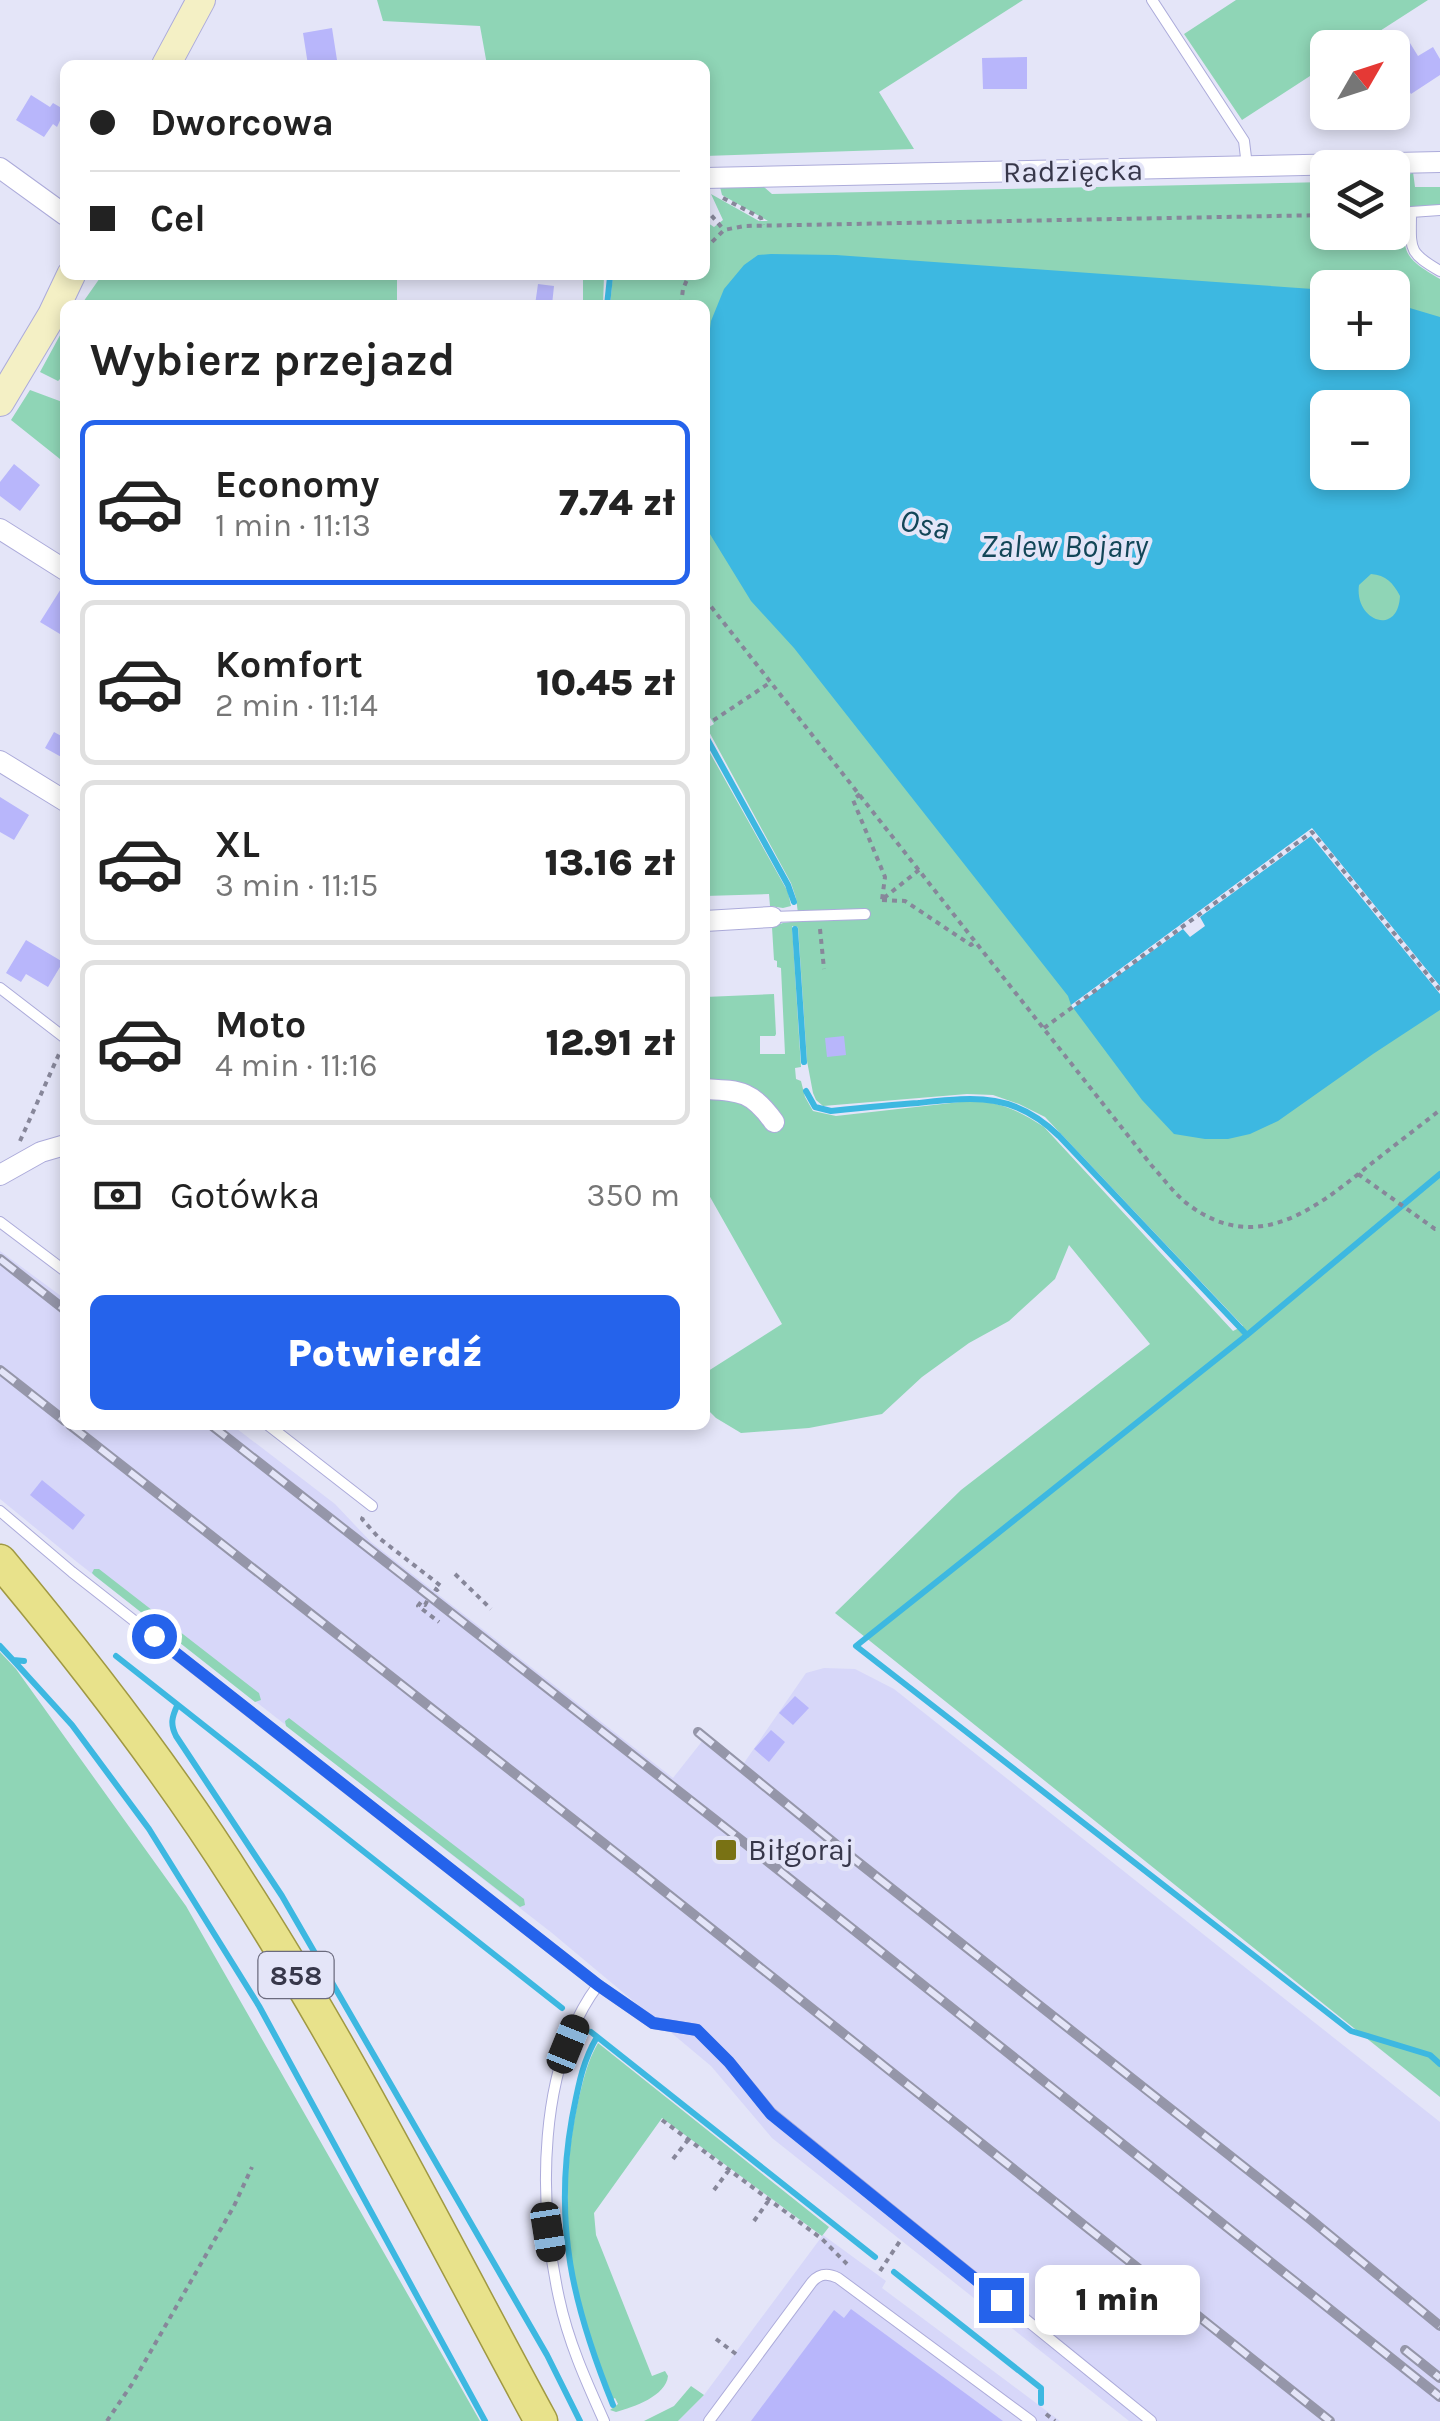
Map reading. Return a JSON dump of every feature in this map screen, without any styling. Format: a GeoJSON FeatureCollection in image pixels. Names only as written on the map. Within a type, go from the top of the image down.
{"type":"FeatureCollection","features":[{"type":"Feature","properties":{"kind":"main road","name":"858"},"geometry":{"type":"LineString","coordinates":[[0,1561],[106,1691],[181,1794],[241,1886],[330,2035],[541,2421]]}},
{"type":"Feature","properties":{"kind":"street"},"geometry":{"type":"LineString","coordinates":[[169,60],[201,0]]}},
{"type":"Feature","properties":{"kind":"street","name":"Radzięcka"},"geometry":{"type":"LineString","coordinates":[[710,178],[1440,162]]}},
{"type":"Feature","properties":{"kind":"street"},"geometry":{"type":"LineString","coordinates":[[0,168],[60,211]]}},
{"type":"Feature","properties":{"kind":"street"},"geometry":{"type":"LineString","coordinates":[[0,402],[69,280]]}},
{"type":"Feature","properties":{"kind":"street"},"geometry":{"type":"LineString","coordinates":[[0,529],[60,567]]}},
{"type":"Feature","properties":{"kind":"street"},"geometry":{"type":"LineString","coordinates":[[0,761],[60,798]]}},
{"type":"Feature","properties":{"kind":"street"},"geometry":{"type":"LineString","coordinates":[[710,921],[772,917]]}},
{"type":"Feature","properties":{"kind":"street"},"geometry":{"type":"LineString","coordinates":[[710,1089],[743,1092],[754,1098],[774,1122]]}},
{"type":"Feature","properties":{"kind":"street"},"geometry":{"type":"LineString","coordinates":[[3,1174],[41,1152],[60,1146]]}},
{"type":"Feature","properties":{"kind":"lane"},"geometry":{"type":"LineString","coordinates":[[1152,0],[1244,142],[1247,167]]}},
{"type":"Feature","properties":{"kind":"lane"},"geometry":{"type":"LineString","coordinates":[[1440,210],[1411,212],[1411,245],[1420,260],[1440,271]]}},
{"type":"Feature","properties":{"kind":"lane"},"geometry":{"type":"LineString","coordinates":[[772,917],[865,914]]}},
{"type":"Feature","properties":{"kind":"lane"},"geometry":{"type":"LineString","coordinates":[[0,988],[60,1035]]}},
{"type":"Feature","properties":{"kind":"lane"},"geometry":{"type":"LineString","coordinates":[[0,1222],[60,1267]]}},
{"type":"Feature","properties":{"kind":"lane"},"geometry":{"type":"LineString","coordinates":[[274,1430],[372,1506]]}},
{"type":"Feature","properties":{"kind":"lane"},"geometry":{"type":"LineString","coordinates":[[0,1511],[72,1572],[598,1985],[653,2023],[697,2030],[771,2114],[1151,2421]]}},
{"type":"Feature","properties":{"kind":"lane"},"geometry":{"type":"LineString","coordinates":[[598,1985],[584,2004],[568,2044],[552,2101],[548,2232],[569,2335],[604,2421]]}},
{"type":"Feature","properties":{"kind":"lane"},"geometry":{"type":"LineString","coordinates":[[709,2421],[812,2282],[828,2274],[1032,2421]]}},
{"type":"Feature","properties":{"kind":"path"},"geometry":{"type":"LineString","coordinates":[[710,180],[716,193],[761,218],[764,225]]}},
{"type":"Feature","properties":{"kind":"path"},"geometry":{"type":"LineString","coordinates":[[710,214],[724,230]]}},
{"type":"Feature","properties":{"kind":"path"},"geometry":{"type":"LineString","coordinates":[[710,244],[724,230],[764,225],[1310,215]]}},
{"type":"Feature","properties":{"kind":"path"},"geometry":{"type":"LineString","coordinates":[[710,605],[1179,1196],[1207,1216],[1233,1226],[1264,1226],[1310,1210],[1382,1159],[1430,1114],[1440,1110]]}},
{"type":"Feature","properties":{"kind":"path"},"geometry":{"type":"LineString","coordinates":[[710,723],[771,682]]}},
{"type":"Feature","properties":{"kind":"path"},"geometry":{"type":"LineString","coordinates":[[860,794],[853,800],[885,877],[882,900]]}},
{"type":"Feature","properties":{"kind":"path"},"geometry":{"type":"LineString","coordinates":[[1044,1028],[1312,832],[1440,990]]}},
{"type":"Feature","properties":{"kind":"path"},"geometry":{"type":"LineString","coordinates":[[882,900],[920,870]]}},
{"type":"Feature","properties":{"kind":"path"},"geometry":{"type":"LineString","coordinates":[[882,900],[905,901],[971,945],[976,941]]}},
{"type":"Feature","properties":{"kind":"path"},"geometry":{"type":"LineString","coordinates":[[819,915],[824,969]]}},
{"type":"Feature","properties":{"kind":"path"},"geometry":{"type":"LineString","coordinates":[[3,1174],[60,1050]]}},
{"type":"Feature","properties":{"kind":"path"},"geometry":{"type":"LineString","coordinates":[[1358,1174],[1440,1229]]}},
{"type":"Feature","properties":{"kind":"path"},"geometry":{"type":"LineString","coordinates":[[372,1506],[362,1519],[374,1533],[441,1586],[434,1588],[425,1604],[421,1602],[418,1606],[439,1622]]}},
{"type":"Feature","properties":{"kind":"path"},"geometry":{"type":"LineString","coordinates":[[455,1574],[491,1610]]}},
{"type":"Feature","properties":{"kind":"path"},"geometry":{"type":"LineString","coordinates":[[662,2120],[817,2236]]}},
{"type":"Feature","properties":{"kind":"path"},"geometry":{"type":"LineString","coordinates":[[673,2159],[688,2140]]}},
{"type":"Feature","properties":{"kind":"path"},"geometry":{"type":"LineString","coordinates":[[107,2421],[234,2206],[252,2166]]}},
{"type":"Feature","properties":{"kind":"path"},"geometry":{"type":"LineString","coordinates":[[714,2190],[729,2170]]}},
{"type":"Feature","properties":{"kind":"path"},"geometry":{"type":"LineString","coordinates":[[754,2221],[769,2200]]}},
{"type":"Feature","properties":{"kind":"path"},"geometry":{"type":"LineString","coordinates":[[880,2271],[911,2226]]}},
{"type":"Feature","properties":{"kind":"path"},"geometry":{"type":"LineString","coordinates":[[716,2339],[730,2350]]}},
{"type":"Feature","properties":{"kind":"shaded area"},"geometry":{"type":"Polygon","coordinates":[[[0,1251],[60,1295],[60,1430],[239,1430],[335,1504],[371,1542],[673,1778],[707,1735],[744,1763],[806,1673],[824,1668],[855,1669],[894,1689],[1440,2122],[1440,2421],[1129,2421],[772,2138],[711,2066],[552,1933],[0,1499],[0,1251]]]}},
{"type":"Feature","properties":{"kind":"shaded area"},"geometry":{"type":"Polygon","coordinates":[[[823,2235],[886,2281],[882,2288],[1060,2421],[678,2421],[704,2395],[823,2235]]]}},
{"type":"Feature","properties":{"kind":"green space"},"geometry":{"type":"Polygon","coordinates":[[[377,0],[1023,0],[879,92],[914,149],[710,156],[710,60],[486,60],[480,26],[383,21],[377,0]]]}},
{"type":"Feature","properties":{"kind":"green space"},"geometry":{"type":"Polygon","coordinates":[[[1236,0],[1428,0],[1381,30],[1310,30],[1310,76],[1242,120],[1184,34],[1236,0]]]}},
{"type":"Feature","properties":{"kind":"green space"},"geometry":{"type":"Polygon","coordinates":[[[1413,172],[1415,187],[1440,187],[1440,205],[1410,207],[1410,174],[1413,172]]]}},
{"type":"Feature","properties":{"kind":"green space"},"geometry":{"type":"Polygon","coordinates":[[[1310,182],[1310,250],[1407,250],[1417,264],[1440,279],[1440,2097],[835,1613],[961,1490],[1150,1344],[1069,1245],[1055,1279],[1009,1321],[969,1343],[922,1377],[882,1414],[809,1428],[741,1433],[710,1412],[710,1370],[782,1324],[710,1197],[710,1096],[744,1100],[771,1129],[780,1123],[758,1094],[710,1084],[710,997],[774,994],[776,1034],[760,1036],[760,1054],[785,1054],[781,968],[774,960],[772,927],[799,921],[791,883],[710,734],[714,724],[710,718],[710,300],[610,300],[612,280],[710,280],[710,224],[714,227],[723,220],[711,194],[759,221],[768,221],[722,195],[720,187],[764,187],[772,194],[1310,182]],[[792,926],[801,1067],[795,1068],[796,1079],[801,1081],[813,1111],[836,1116],[980,1101],[1009,1108],[1035,1121],[1233,1331],[1243,1326],[1045,1117],[993,1095],[823,1106],[816,1100],[807,1061],[798,927],[792,926]]]}},
{"type":"Feature","properties":{"kind":"green space"},"geometry":{"type":"Polygon","coordinates":[[[98,280],[397,280],[397,300],[84,300],[98,280]]]}},
{"type":"Feature","properties":{"kind":"green space"},"geometry":{"type":"Polygon","coordinates":[[[583,280],[604,280],[603,300],[583,300],[583,280]]]}},
{"type":"Feature","properties":{"kind":"green space"},"geometry":{"type":"Polygon","coordinates":[[[60,335],[60,379],[40,372],[60,335]]]}},
{"type":"Feature","properties":{"kind":"green space"},"geometry":{"type":"Polygon","coordinates":[[[30,390],[60,401],[60,459],[11,420],[30,390]]]}},
{"type":"Feature","properties":{"kind":"green space"},"geometry":{"type":"Polygon","coordinates":[[[710,753],[788,892],[791,906],[770,906],[769,894],[710,896],[710,753]]]}},
{"type":"Feature","properties":{"kind":"green space"},"geometry":{"type":"Polygon","coordinates":[[[94,1569],[99,1569],[259,1693],[261,1700],[255,1702],[95,1576],[94,1569]]]}},
{"type":"Feature","properties":{"kind":"green space"},"geometry":{"type":"Polygon","coordinates":[[[0,1652],[186,1906],[480,2421],[0,2421],[0,1652]]]}},
{"type":"Feature","properties":{"kind":"green space"},"geometry":{"type":"Polygon","coordinates":[[[289,1718],[524,1899],[525,1905],[520,1907],[286,1726],[289,1718]]]}},
{"type":"Feature","properties":{"kind":"green space"},"geometry":{"type":"Polygon","coordinates":[[[598,2043],[829,2227],[822,2236],[662,2118],[594,2213],[596,2235],[652,2376],[665,2371],[668,2376],[655,2395],[616,2412],[610,2410],[618,2404],[597,2358],[580,2305],[568,2218],[573,2130],[586,2072],[598,2043]]]}},
{"type":"Feature","properties":{"kind":"green space"},"geometry":{"type":"Polygon","coordinates":[[[691,2386],[704,2395],[678,2421],[644,2421],[674,2406],[691,2386]]]}},
{"type":"Feature","properties":{"kind":"water","name":"Zalew Bojary"},"geometry":{"type":"Polygon","coordinates":[[[771,254],[836,255],[1310,289],[1310,370],[1410,370],[1410,308],[1440,317],[1440,1010],[1278,1121],[1228,1139],[1174,1134],[1142,1100],[1068,996],[794,648],[751,601],[710,534],[710,328],[724,289],[744,265],[758,255],[771,254]],[[1371,574],[1359,585],[1363,608],[1377,619],[1392,617],[1397,609],[1400,596],[1388,580],[1371,574]]]}},
{"type":"Feature","properties":{"kind":"pier"},"geometry":{"type":"Polygon","coordinates":[[[1312,828],[1440,986],[1440,994],[1311,836],[1200,917],[1205,926],[1190,937],[1183,929],[1073,1008],[1071,1005],[1312,828]]]}},
{"type":"Feature","properties":{"kind":"building"},"geometry":{"type":"Polygon","coordinates":[[[332,28],[337,60],[307,60],[303,33],[332,28]]]}},
{"type":"Feature","properties":{"kind":"building"},"geometry":{"type":"Polygon","coordinates":[[[1410,43],[1418,56],[1433,47],[1440,59],[1440,75],[1411,94],[1410,43]]]}},
{"type":"Feature","properties":{"kind":"building"},"geometry":{"type":"Polygon","coordinates":[[[1027,57],[1027,89],[983,89],[982,58],[1027,57]]]}},
{"type":"Feature","properties":{"kind":"building"},"geometry":{"type":"Polygon","coordinates":[[[31,95],[50,107],[53,103],[60,107],[57,127],[53,124],[44,137],[16,120],[31,95]]]}},
{"type":"Feature","properties":{"kind":"building"},"geometry":{"type":"Polygon","coordinates":[[[538,284],[554,286],[553,300],[536,300],[538,284]]]}},
{"type":"Feature","properties":{"kind":"building"},"geometry":{"type":"Polygon","coordinates":[[[14,464],[40,485],[20,511],[0,496],[0,482],[14,464]]]}},
{"type":"Feature","properties":{"kind":"building"},"geometry":{"type":"Polygon","coordinates":[[[60,590],[60,634],[40,622],[60,590]]]}},
{"type":"Feature","properties":{"kind":"building"},"geometry":{"type":"Polygon","coordinates":[[[54,732],[60,735],[60,756],[45,748],[54,732]]]}},
{"type":"Feature","properties":{"kind":"building"},"geometry":{"type":"Polygon","coordinates":[[[0,797],[29,815],[14,840],[0,832],[0,797]]]}},
{"type":"Feature","properties":{"kind":"building"},"geometry":{"type":"Polygon","coordinates":[[[26,940],[60,960],[48,987],[26,974],[21,982],[6,973],[26,940]]]}},
{"type":"Feature","properties":{"kind":"building"},"geometry":{"type":"Polygon","coordinates":[[[844,1036],[846,1055],[827,1057],[825,1038],[844,1036]]]}},
{"type":"Feature","properties":{"kind":"building"},"geometry":{"type":"Polygon","coordinates":[[[42,1480],[85,1515],[73,1530],[30,1495],[42,1480]]]}},
{"type":"Feature","properties":{"kind":"building"},"geometry":{"type":"Polygon","coordinates":[[[795,1696],[809,1708],[793,1725],[779,1713],[795,1696]]]}},
{"type":"Feature","properties":{"kind":"building"},"geometry":{"type":"Polygon","coordinates":[[[771,1730],[785,1742],[769,1762],[754,1749],[771,1730]]]}},
{"type":"Feature","properties":{"kind":"building"},"geometry":{"type":"Polygon","coordinates":[[[851,2309],[1003,2421],[751,2421],[834,2310],[844,2318],[851,2309]]]}},
{"type":"Feature","properties":{"kind":"waterway"},"geometry":{"type":"LineString","coordinates":[[608,300],[610,280]]}},
{"type":"Feature","properties":{"kind":"waterway"},"geometry":{"type":"LineString","coordinates":[[710,744],[794,902]]}},
{"type":"Feature","properties":{"kind":"waterway"},"geometry":{"type":"LineString","coordinates":[[795,929],[804,1062]]}},
{"type":"Feature","properties":{"kind":"waterway"},"geometry":{"type":"LineString","coordinates":[[806,1091],[815,1107],[831,1111],[976,1099],[1026,1111],[1059,1136],[1247,1335]]}},
{"type":"Feature","properties":{"kind":"waterway"},"geometry":{"type":"LineString","coordinates":[[1440,1174],[1247,1335],[856,1646],[1351,2031],[1430,2055],[1440,2064]]}},
{"type":"Feature","properties":{"kind":"waterway"},"geometry":{"type":"LineString","coordinates":[[0,1646],[13,1660],[24,1661]]}},
{"type":"Feature","properties":{"kind":"waterway"},"geometry":{"type":"LineString","coordinates":[[116,1656],[562,2008]]}},
{"type":"Feature","properties":{"kind":"waterway"},"geometry":{"type":"LineString","coordinates":[[13,1660],[72,1725],[149,1829],[259,2006],[485,2421]]}},
{"type":"Feature","properties":{"kind":"waterway"},"geometry":{"type":"LineString","coordinates":[[177,1706],[172,1721],[176,1736],[282,1896],[547,2355],[580,2421]]}},
{"type":"Feature","properties":{"kind":"waterway"},"geometry":{"type":"LineString","coordinates":[[591,2032],[875,2257]]}},
{"type":"Feature","properties":{"kind":"waterway"},"geometry":{"type":"LineString","coordinates":[[597,2037],[584,2066],[572,2118],[566,2230],[577,2299],[613,2405]]}},
{"type":"Feature","properties":{"kind":"waterway"},"geometry":{"type":"LineString","coordinates":[[894,2272],[1041,2388],[1041,2403]]}},
{"type":"Feature","properties":{"kind":"railway"},"geometry":{"type":"LineString","coordinates":[[0,1259],[60,1306]]}},
{"type":"Feature","properties":{"kind":"railway"},"geometry":{"type":"LineString","coordinates":[[0,1370],[60,1417]]}},
{"type":"Feature","properties":{"kind":"railway"},"geometry":{"type":"LineString","coordinates":[[76,1430],[1330,2421]]}},
{"type":"Feature","properties":{"kind":"railway"},"geometry":{"type":"LineString","coordinates":[[217,1430],[746,1844],[1440,2397]]}},
{"type":"Feature","properties":{"kind":"railway"},"geometry":{"type":"LineString","coordinates":[[698,1732],[1440,2326]]}},
{"type":"Feature","properties":{"kind":"railway"},"geometry":{"type":"LineString","coordinates":[[1405,2350],[1440,2378]]}},
{"type":"Feature","properties":{"kind":"place","name":"Biłgoraj"},"geometry":{"type":"Point","coordinates":[726,1850]}},
{"type":"Feature","properties":{"kind":"route"},"geometry":{"type":"LineString","coordinates":[[154,1636],[598,1985],[653,2023],[697,2030],[771,2114],[1001,2300]]}},
{"type":"Feature","properties":{"kind":"water label","name":"Osa"},"geometry":{"type":"Point","coordinates":[925,524]}}]}
